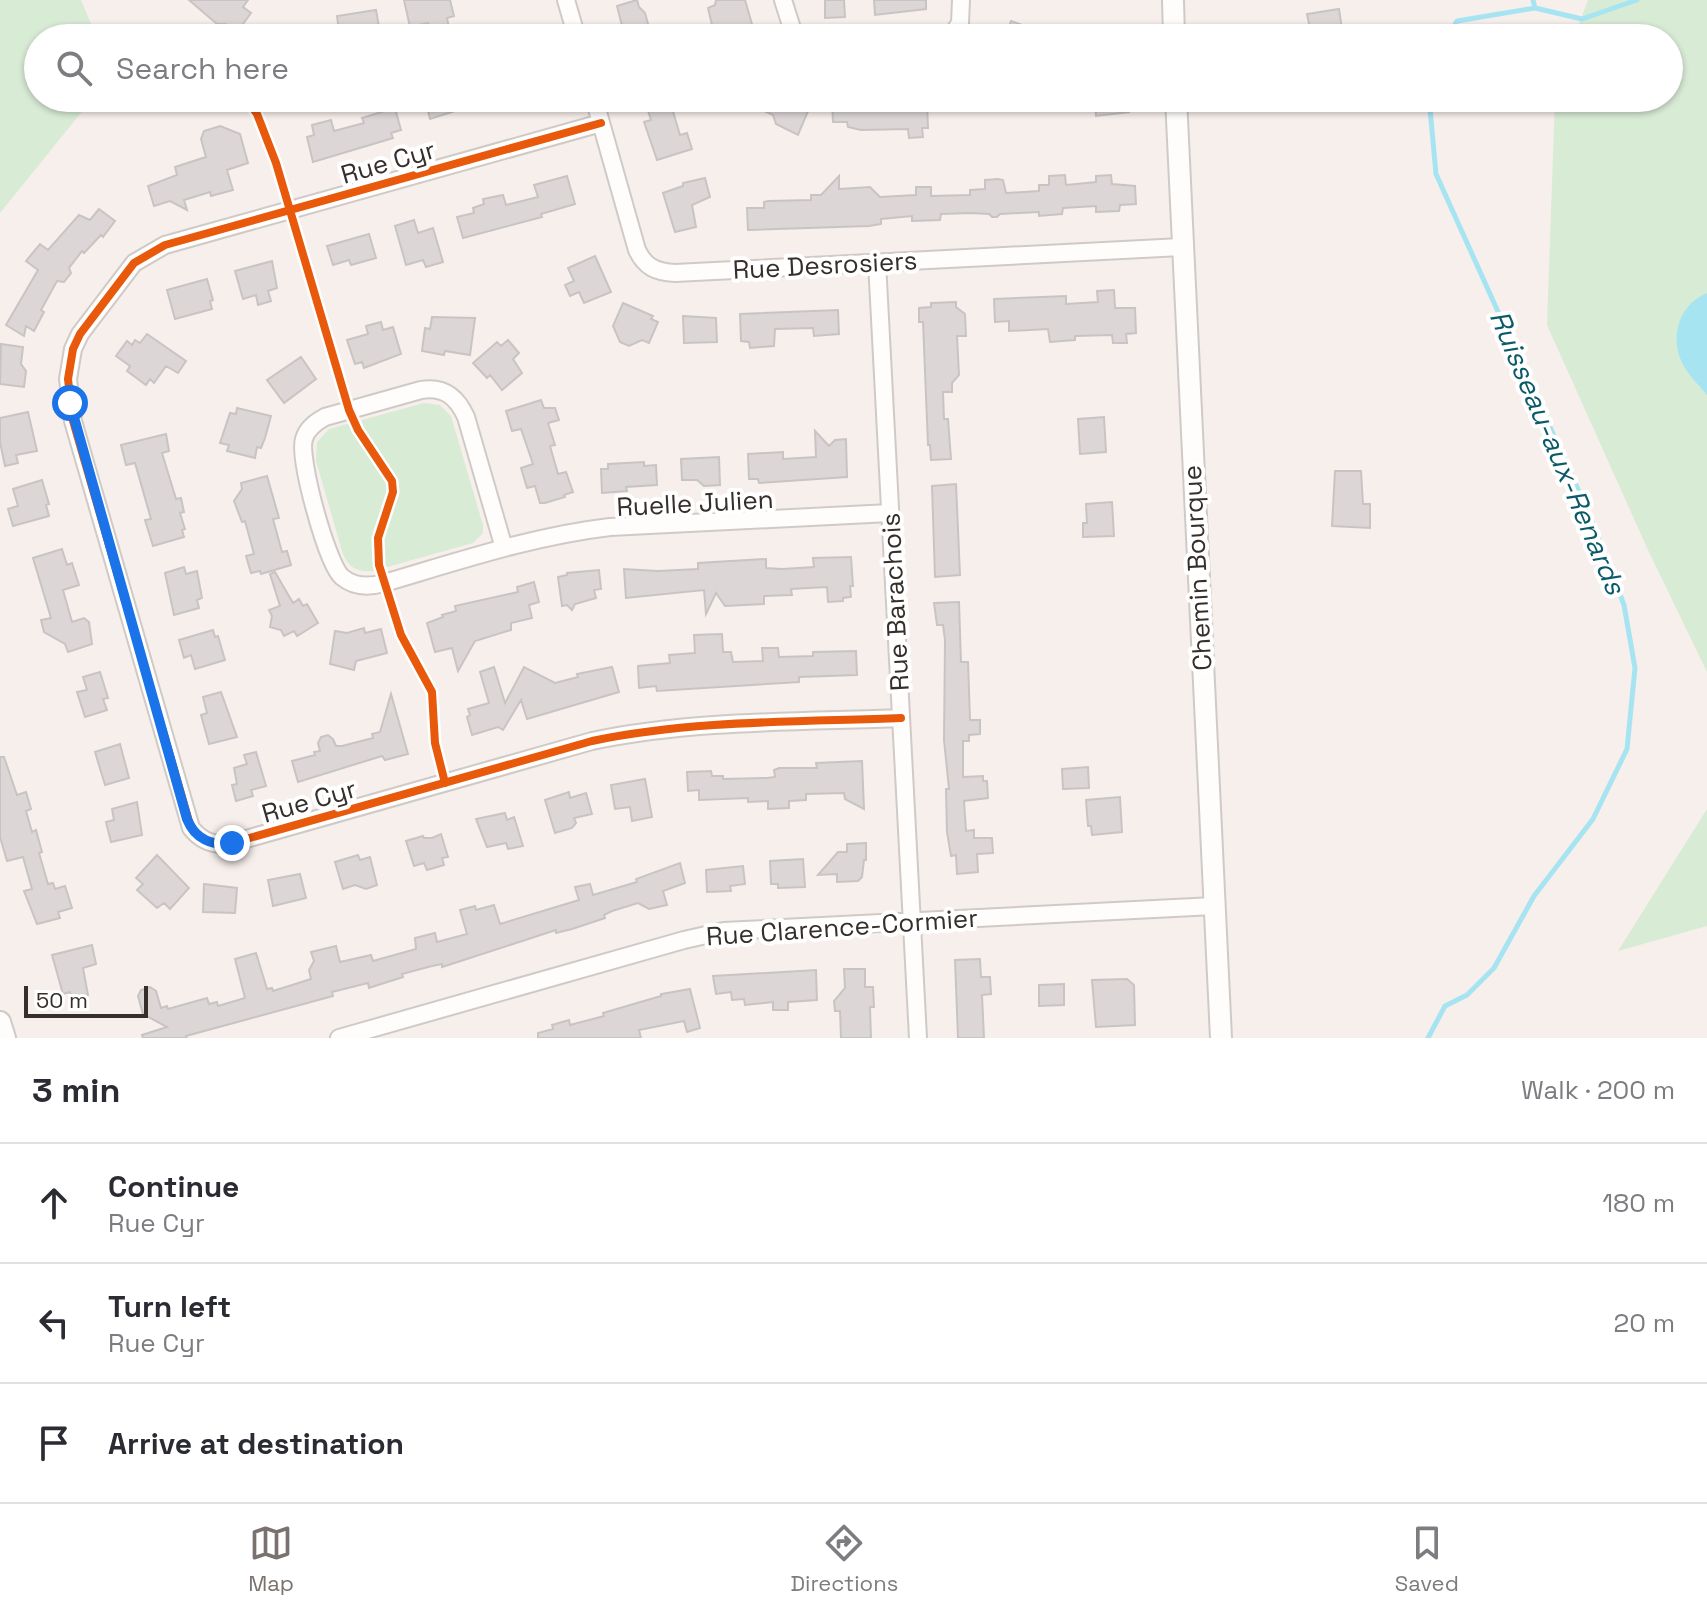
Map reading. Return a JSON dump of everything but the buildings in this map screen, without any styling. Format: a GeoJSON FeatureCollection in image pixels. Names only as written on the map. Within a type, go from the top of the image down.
{"type":"FeatureCollection","features":[{"type":"Feature","properties":{"kind":"street"},"geometry":{"type":"LineString","coordinates":[[566,0],[573,24]]}},
{"type":"Feature","properties":{"kind":"street"},"geometry":{"type":"LineString","coordinates":[[783,0],[791,24]]}},
{"type":"Feature","properties":{"kind":"street"},"geometry":{"type":"LineString","coordinates":[[959,24],[961,0]]}},
{"type":"Feature","properties":{"kind":"street"},"geometry":{"type":"LineString","coordinates":[[1173,0],[1174,24]]}},
{"type":"Feature","properties":{"kind":"street","name":"Rue Desrosiers"},"geometry":{"type":"LineString","coordinates":[[598,112],[634,241],[641,258],[650,268],[675,273],[1181,247]]}},
{"type":"Feature","properties":{"kind":"street","name":"Chemin Bourque"},"geometry":{"type":"LineString","coordinates":[[1176,112],[1221,1038]]}},
{"type":"Feature","properties":{"kind":"street","name":"Rue Cyr"},"geometry":{"type":"LineString","coordinates":[[601,123],[165,245],[134,263],[80,334],[73,349],[68,379],[73,421],[191,828],[204,840],[216,844],[232,843],[592,741],[632,733],[676,728],[901,718]]}},
{"type":"Feature","properties":{"kind":"street","name":"Rue Barachois"},"geometry":{"type":"LineString","coordinates":[[877,262],[918,1038]]}},
{"type":"Feature","properties":{"kind":"street","name":"Ruelle Julien"},"geometry":{"type":"LineString","coordinates":[[504,548],[466,417],[449,393],[428,389],[325,417],[306,434],[302,459],[330,557],[339,574],[349,582],[376,585],[559,534],[610,527],[890,513]]}},
{"type":"Feature","properties":{"kind":"street","name":"Rue Clarence-Cormier"},"geometry":{"type":"LineString","coordinates":[[339,1038],[709,934],[744,929],[1214,906]]}},
{"type":"Feature","properties":{"kind":"street"},"geometry":{"type":"LineString","coordinates":[[0,1022],[5,1038]]}},
{"type":"Feature","properties":{"kind":"green space"},"geometry":{"type":"Polygon","coordinates":[[[0,0],[81,0],[91,24],[24,24],[24,112],[82,112],[0,213],[0,0]]]}},
{"type":"Feature","properties":{"kind":"green space"},"geometry":{"type":"Polygon","coordinates":[[[1588,0],[1707,0],[1707,672],[1648,550],[1547,325],[1555,112],[1683,112],[1683,24],[1579,24],[1588,0]]]}},
{"type":"Feature","properties":{"kind":"green space"},"geometry":{"type":"Polygon","coordinates":[[[424,403],[440,405],[451,416],[483,533],[473,543],[373,571],[357,570],[342,551],[316,461],[317,442],[329,429],[424,403]]]}},
{"type":"Feature","properties":{"kind":"green space"},"geometry":{"type":"Polygon","coordinates":[[[1707,809],[1707,926],[1618,951],[1707,809]]]}},
{"type":"Feature","properties":{"kind":"water"},"geometry":{"type":"Polygon","coordinates":[[[1707,293],[1707,395],[1682,363],[1677,338],[1685,311],[1707,293]]]}},
{"type":"Feature","properties":{"kind":"waterway"},"geometry":{"type":"LineString","coordinates":[[1533,0],[1535,8]]}},
{"type":"Feature","properties":{"kind":"waterway","name":"Ruisseau-aux-Renards"},"geometry":{"type":"LineString","coordinates":[[1455,24],[1457,21],[1535,8],[1582,19],[1637,0]]}},
{"type":"Feature","properties":{"kind":"waterway","name":"Ruisseau-aux-Renards"},"geometry":{"type":"LineString","coordinates":[[1428,1038],[1445,1006],[1467,995],[1494,968],[1534,896],[1593,819],[1627,749],[1635,668],[1624,605],[1590,516],[1436,174],[1430,112]]}},
{"type":"Feature","properties":{"kind":"cycle path"},"geometry":{"type":"LineString","coordinates":[[256,112],[276,163],[349,410],[358,430],[392,481],[393,492],[378,538],[379,565],[401,635],[432,692],[435,743],[445,783]]}},
{"type":"Feature","properties":{"kind":"cycle path"},"geometry":{"type":"LineString","coordinates":[[601,123],[165,245],[134,263],[80,334],[73,349],[68,379],[73,421],[191,828],[209,842],[232,843],[592,741],[630,734],[746,723],[901,718]]}},
{"type":"Feature","properties":{"kind":"route"},"geometry":{"type":"LineString","coordinates":[[70,403],[187,819],[191,828],[204,840],[216,844],[232,843]]}}]}
